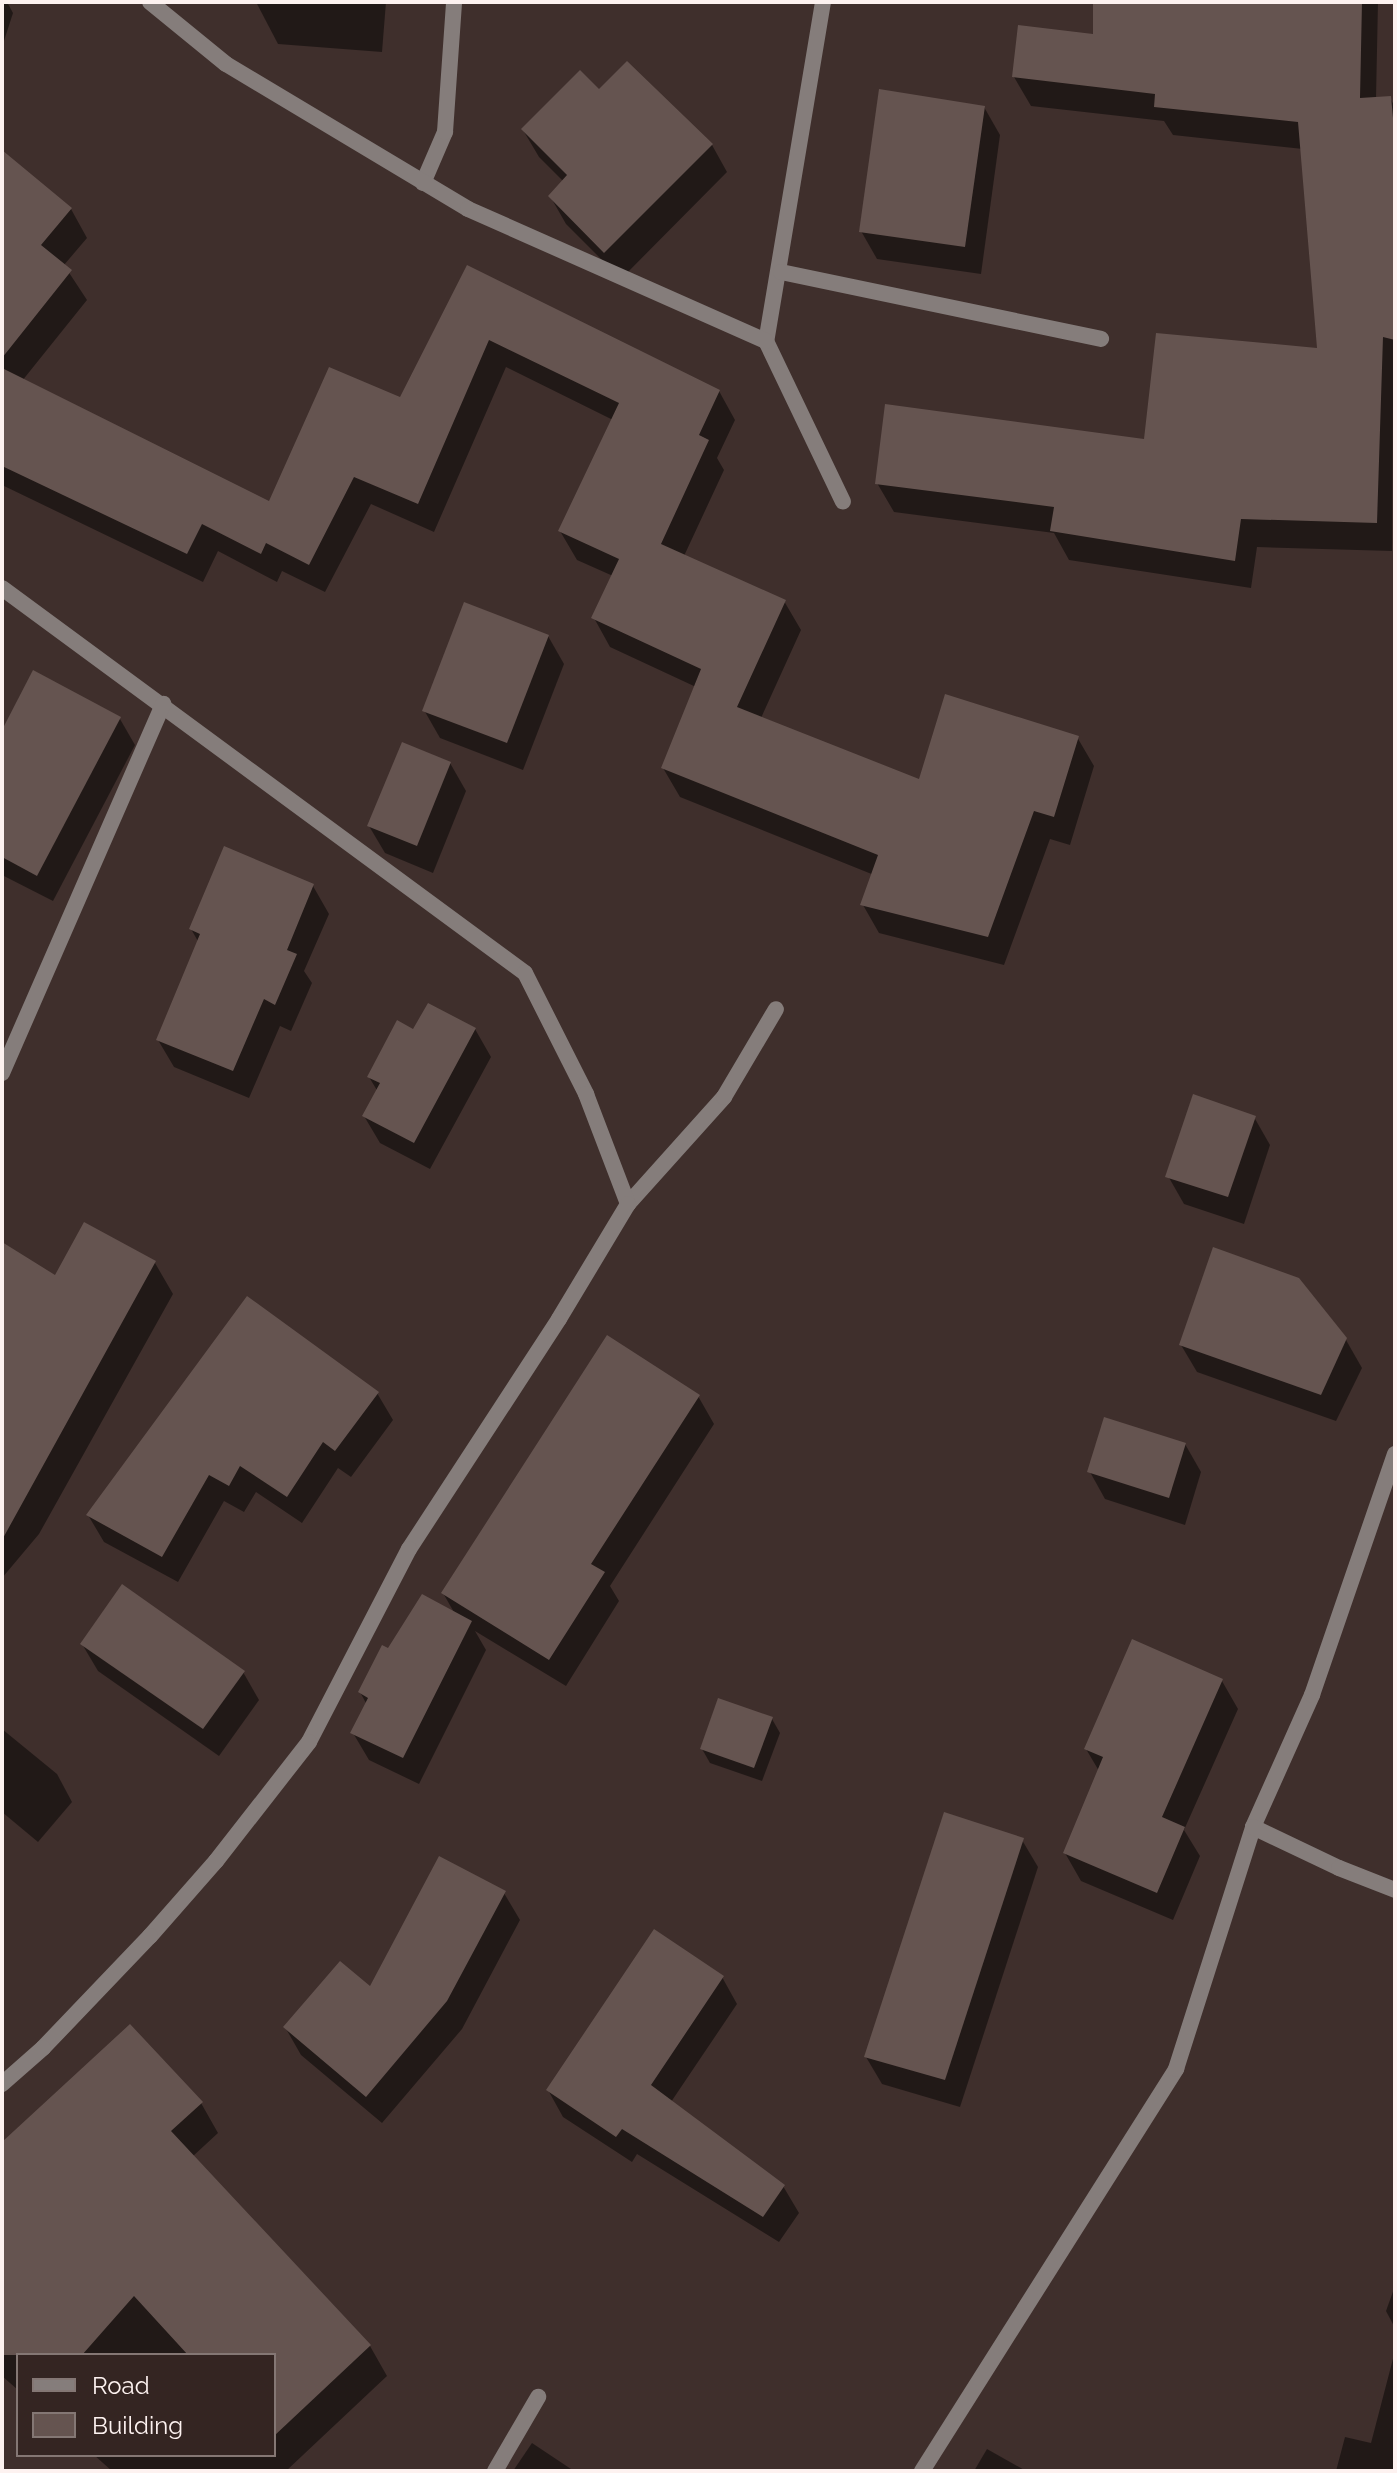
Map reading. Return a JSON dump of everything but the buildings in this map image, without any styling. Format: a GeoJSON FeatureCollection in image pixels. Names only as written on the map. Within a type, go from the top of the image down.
{"type":"FeatureCollection","features":[{"type":"Feature","properties":{"kind":"street"},"geometry":{"type":"LineString","coordinates":[[150,2],[226,64],[468,209],[766,341]]}},
{"type":"Feature","properties":{"kind":"street"},"geometry":{"type":"LineString","coordinates":[[423,183],[445,132],[454,2]]}},
{"type":"Feature","properties":{"kind":"street"},"geometry":{"type":"LineString","coordinates":[[823,2],[781,272],[766,341],[843,502]]}},
{"type":"Feature","properties":{"kind":"street"},"geometry":{"type":"LineString","coordinates":[[781,272],[1101,339]]}},
{"type":"Feature","properties":{"kind":"street"},"geometry":{"type":"LineString","coordinates":[[2,588],[525,973],[586,1094],[628,1204]]}},
{"type":"Feature","properties":{"kind":"street"},"geometry":{"type":"LineString","coordinates":[[2,1073],[163,704]]}},
{"type":"Feature","properties":{"kind":"street"},"geometry":{"type":"LineString","coordinates":[[2,2084],[43,2048],[150,1936],[216,1861],[309,1742],[409,1549],[559,1319],[628,1204],[724,1097],[776,1009]]}},
{"type":"Feature","properties":{"kind":"street"},"geometry":{"type":"LineString","coordinates":[[922,2471],[1176,2069],[1253,1827],[1312,1695],[1395,1454]]}},
{"type":"Feature","properties":{"kind":"street"},"geometry":{"type":"LineString","coordinates":[[1253,1827],[1339,1868],[1395,1890]]}},
{"type":"Feature","properties":{"kind":"street"},"geometry":{"type":"LineString","coordinates":[[495,2471],[538,2397]]}}]}
